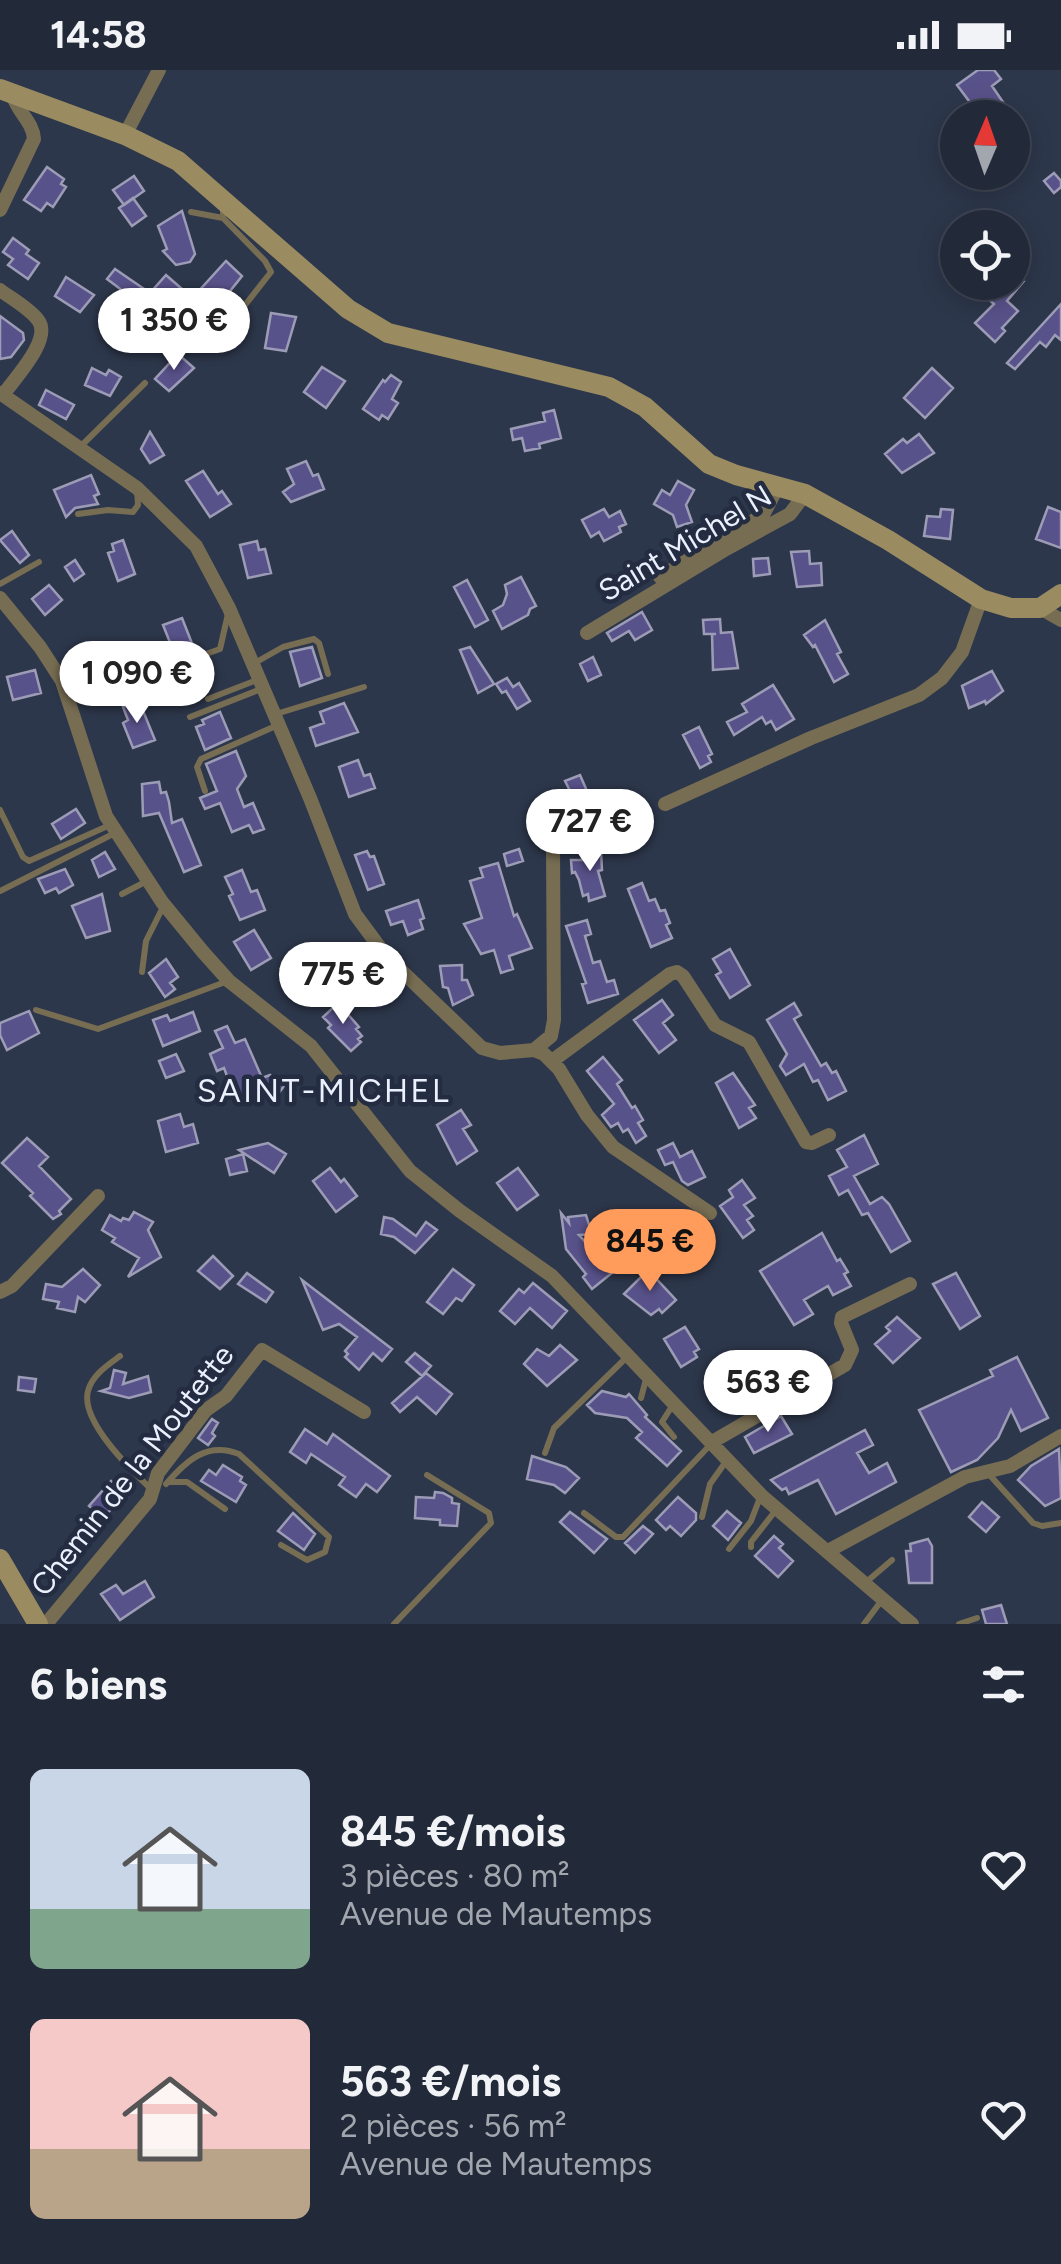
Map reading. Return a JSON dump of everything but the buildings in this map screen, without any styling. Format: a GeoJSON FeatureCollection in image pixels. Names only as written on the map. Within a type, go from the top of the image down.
{"type":"FeatureCollection","features":[{"type":"Feature","properties":{"kind":"street"},"geometry":{"type":"LineString","coordinates":[[125,136],[159,70]]}},
{"type":"Feature","properties":{"kind":"street"},"geometry":{"type":"LineString","coordinates":[[6,91],[125,136],[178,161],[223,208],[348,309],[378,328],[610,387],[645,407],[709,464],[805,494],[888,540],[956,587],[981,599],[1011,608],[1040,608],[1061,620]]}},
{"type":"Feature","properties":{"kind":"street"},"geometry":{"type":"LineString","coordinates":[[0,210],[34,139],[31,124],[6,91]]}},
{"type":"Feature","properties":{"kind":"street"},"geometry":{"type":"LineString","coordinates":[[0,290],[38,320],[42,330],[36,350],[1,394],[137,488],[196,546],[229,608],[310,798],[344,892],[367,933],[482,1048],[500,1053],[534,1050],[551,1036],[553,847],[622,819],[633,821],[641,834]]}},
{"type":"Feature","properties":{"kind":"street"},"geometry":{"type":"LineString","coordinates":[[660,577],[763,516],[777,488]]}},
{"type":"Feature","properties":{"kind":"street","name":"Saint Michel N"},"geometry":{"type":"LineString","coordinates":[[587,634],[790,514],[805,494]]}},
{"type":"Feature","properties":{"kind":"street"},"geometry":{"type":"LineString","coordinates":[[1040,608],[1061,594]]}},
{"type":"Feature","properties":{"kind":"street"},"geometry":{"type":"LineString","coordinates":[[0,598],[62,681],[98,797],[114,829],[164,904],[229,980],[310,1046],[418,1178],[552,1276],[776,1509],[912,1624]]}},
{"type":"Feature","properties":{"kind":"street"},"geometry":{"type":"LineString","coordinates":[[665,804],[919,694],[942,678],[958,658],[981,599]]}},
{"type":"Feature","properties":{"kind":"street"},"geometry":{"type":"LineString","coordinates":[[552,1061],[677,972],[718,1028],[749,1042],[806,1142],[812,1144],[829,1134]]}},
{"type":"Feature","properties":{"kind":"street"},"geometry":{"type":"LineString","coordinates":[[534,1050],[552,1061],[603,1137],[710,1214]]}},
{"type":"Feature","properties":{"kind":"street"},"geometry":{"type":"LineString","coordinates":[[0,1292],[12,1286],[98,1196]]}},
{"type":"Feature","properties":{"kind":"street"},"geometry":{"type":"LineString","coordinates":[[712,1442],[844,1365],[852,1350],[842,1317],[910,1284]]}},
{"type":"Feature","properties":{"kind":"street","name":"Chemin de la Moutette"},"geometry":{"type":"LineString","coordinates":[[46,1624],[160,1487],[156,1477],[206,1410],[226,1396],[262,1350],[364,1412]]}},
{"type":"Feature","properties":{"kind":"street"},"geometry":{"type":"LineString","coordinates":[[828,1551],[965,1477],[1010,1466],[1061,1436]]}},
{"type":"Feature","properties":{"kind":"street"},"geometry":{"type":"LineString","coordinates":[[2,1565],[38,1624]]}},
{"type":"Feature","properties":{"kind":"lane"},"geometry":{"type":"LineString","coordinates":[[191,212],[223,208],[270,272],[224,332]]}},
{"type":"Feature","properties":{"kind":"lane"},"geometry":{"type":"LineString","coordinates":[[79,448],[145,383]]}},
{"type":"Feature","properties":{"kind":"lane"},"geometry":{"type":"LineString","coordinates":[[78,514],[133,512],[138,505],[137,488]]}},
{"type":"Feature","properties":{"kind":"lane"},"geometry":{"type":"LineString","coordinates":[[0,584],[39,562]]}},
{"type":"Feature","properties":{"kind":"lane"},"geometry":{"type":"LineString","coordinates":[[178,664],[220,649],[229,608]]}},
{"type":"Feature","properties":{"kind":"lane"},"geometry":{"type":"LineString","coordinates":[[190,718],[257,678],[283,647],[314,639],[319,643],[328,674]]}},
{"type":"Feature","properties":{"kind":"lane"},"geometry":{"type":"LineString","coordinates":[[208,699],[257,678]]}},
{"type":"Feature","properties":{"kind":"lane"},"geometry":{"type":"LineString","coordinates":[[205,791],[198,767],[201,759],[277,720],[364,686]]}},
{"type":"Feature","properties":{"kind":"lane"},"geometry":{"type":"LineString","coordinates":[[0,810],[23,857],[30,861],[114,829]]}},
{"type":"Feature","properties":{"kind":"lane"},"geometry":{"type":"LineString","coordinates":[[0,891],[114,829]]}},
{"type":"Feature","properties":{"kind":"lane"},"geometry":{"type":"LineString","coordinates":[[122,894],[148,881]]}},
{"type":"Feature","properties":{"kind":"lane"},"geometry":{"type":"LineString","coordinates":[[142,972],[146,941],[164,904]]}},
{"type":"Feature","properties":{"kind":"lane"},"geometry":{"type":"LineString","coordinates":[[36,1010],[98,1030],[229,980]]}},
{"type":"Feature","properties":{"kind":"lane"},"geometry":{"type":"LineString","coordinates":[[544,1453],[554,1428],[630,1354]]}},
{"type":"Feature","properties":{"kind":"lane"},"geometry":{"type":"LineString","coordinates":[[120,1356],[95,1378],[88,1391],[88,1407],[115,1451],[160,1487]]}},
{"type":"Feature","properties":{"kind":"lane"},"geometry":{"type":"LineString","coordinates":[[641,1398],[648,1373]]}},
{"type":"Feature","properties":{"kind":"lane"},"geometry":{"type":"LineString","coordinates":[[674,1402],[662,1422],[674,1437]]}},
{"type":"Feature","properties":{"kind":"lane"},"geometry":{"type":"LineString","coordinates":[[584,1512],[616,1537],[623,1538],[712,1442]]}},
{"type":"Feature","properties":{"kind":"lane"},"geometry":{"type":"LineString","coordinates":[[160,1487],[179,1468],[203,1453],[222,1448],[239,1454],[329,1537],[325,1552],[307,1560],[282,1546]]}},
{"type":"Feature","properties":{"kind":"lane"},"geometry":{"type":"LineString","coordinates":[[702,1518],[714,1476],[728,1459]]}},
{"type":"Feature","properties":{"kind":"lane"},"geometry":{"type":"LineString","coordinates":[[985,1470],[1032,1524],[1061,1523]]}},
{"type":"Feature","properties":{"kind":"lane"},"geometry":{"type":"LineString","coordinates":[[394,1624],[491,1524],[489,1513],[427,1475]]}},
{"type":"Feature","properties":{"kind":"lane"},"geometry":{"type":"LineString","coordinates":[[160,1487],[176,1480],[187,1482],[225,1509]]}},
{"type":"Feature","properties":{"kind":"lane"},"geometry":{"type":"LineString","coordinates":[[729,1549],[751,1521],[761,1494]]}},
{"type":"Feature","properties":{"kind":"lane"},"geometry":{"type":"LineString","coordinates":[[751,1547],[750,1542],[776,1509]]}},
{"type":"Feature","properties":{"kind":"lane"},"geometry":{"type":"LineString","coordinates":[[864,1584],[892,1560]]}},
{"type":"Feature","properties":{"kind":"lane"},"geometry":{"type":"LineString","coordinates":[[864,1624],[882,1599]]}},
{"type":"Feature","properties":{"kind":"lane"},"geometry":{"type":"LineString","coordinates":[[959,1624],[977,1618]]}},
{"type":"Feature","properties":{"kind":"district","name":"SAINT-MICHEL"},"geometry":{"type":"Point","coordinates":[324,1091]}}]}
